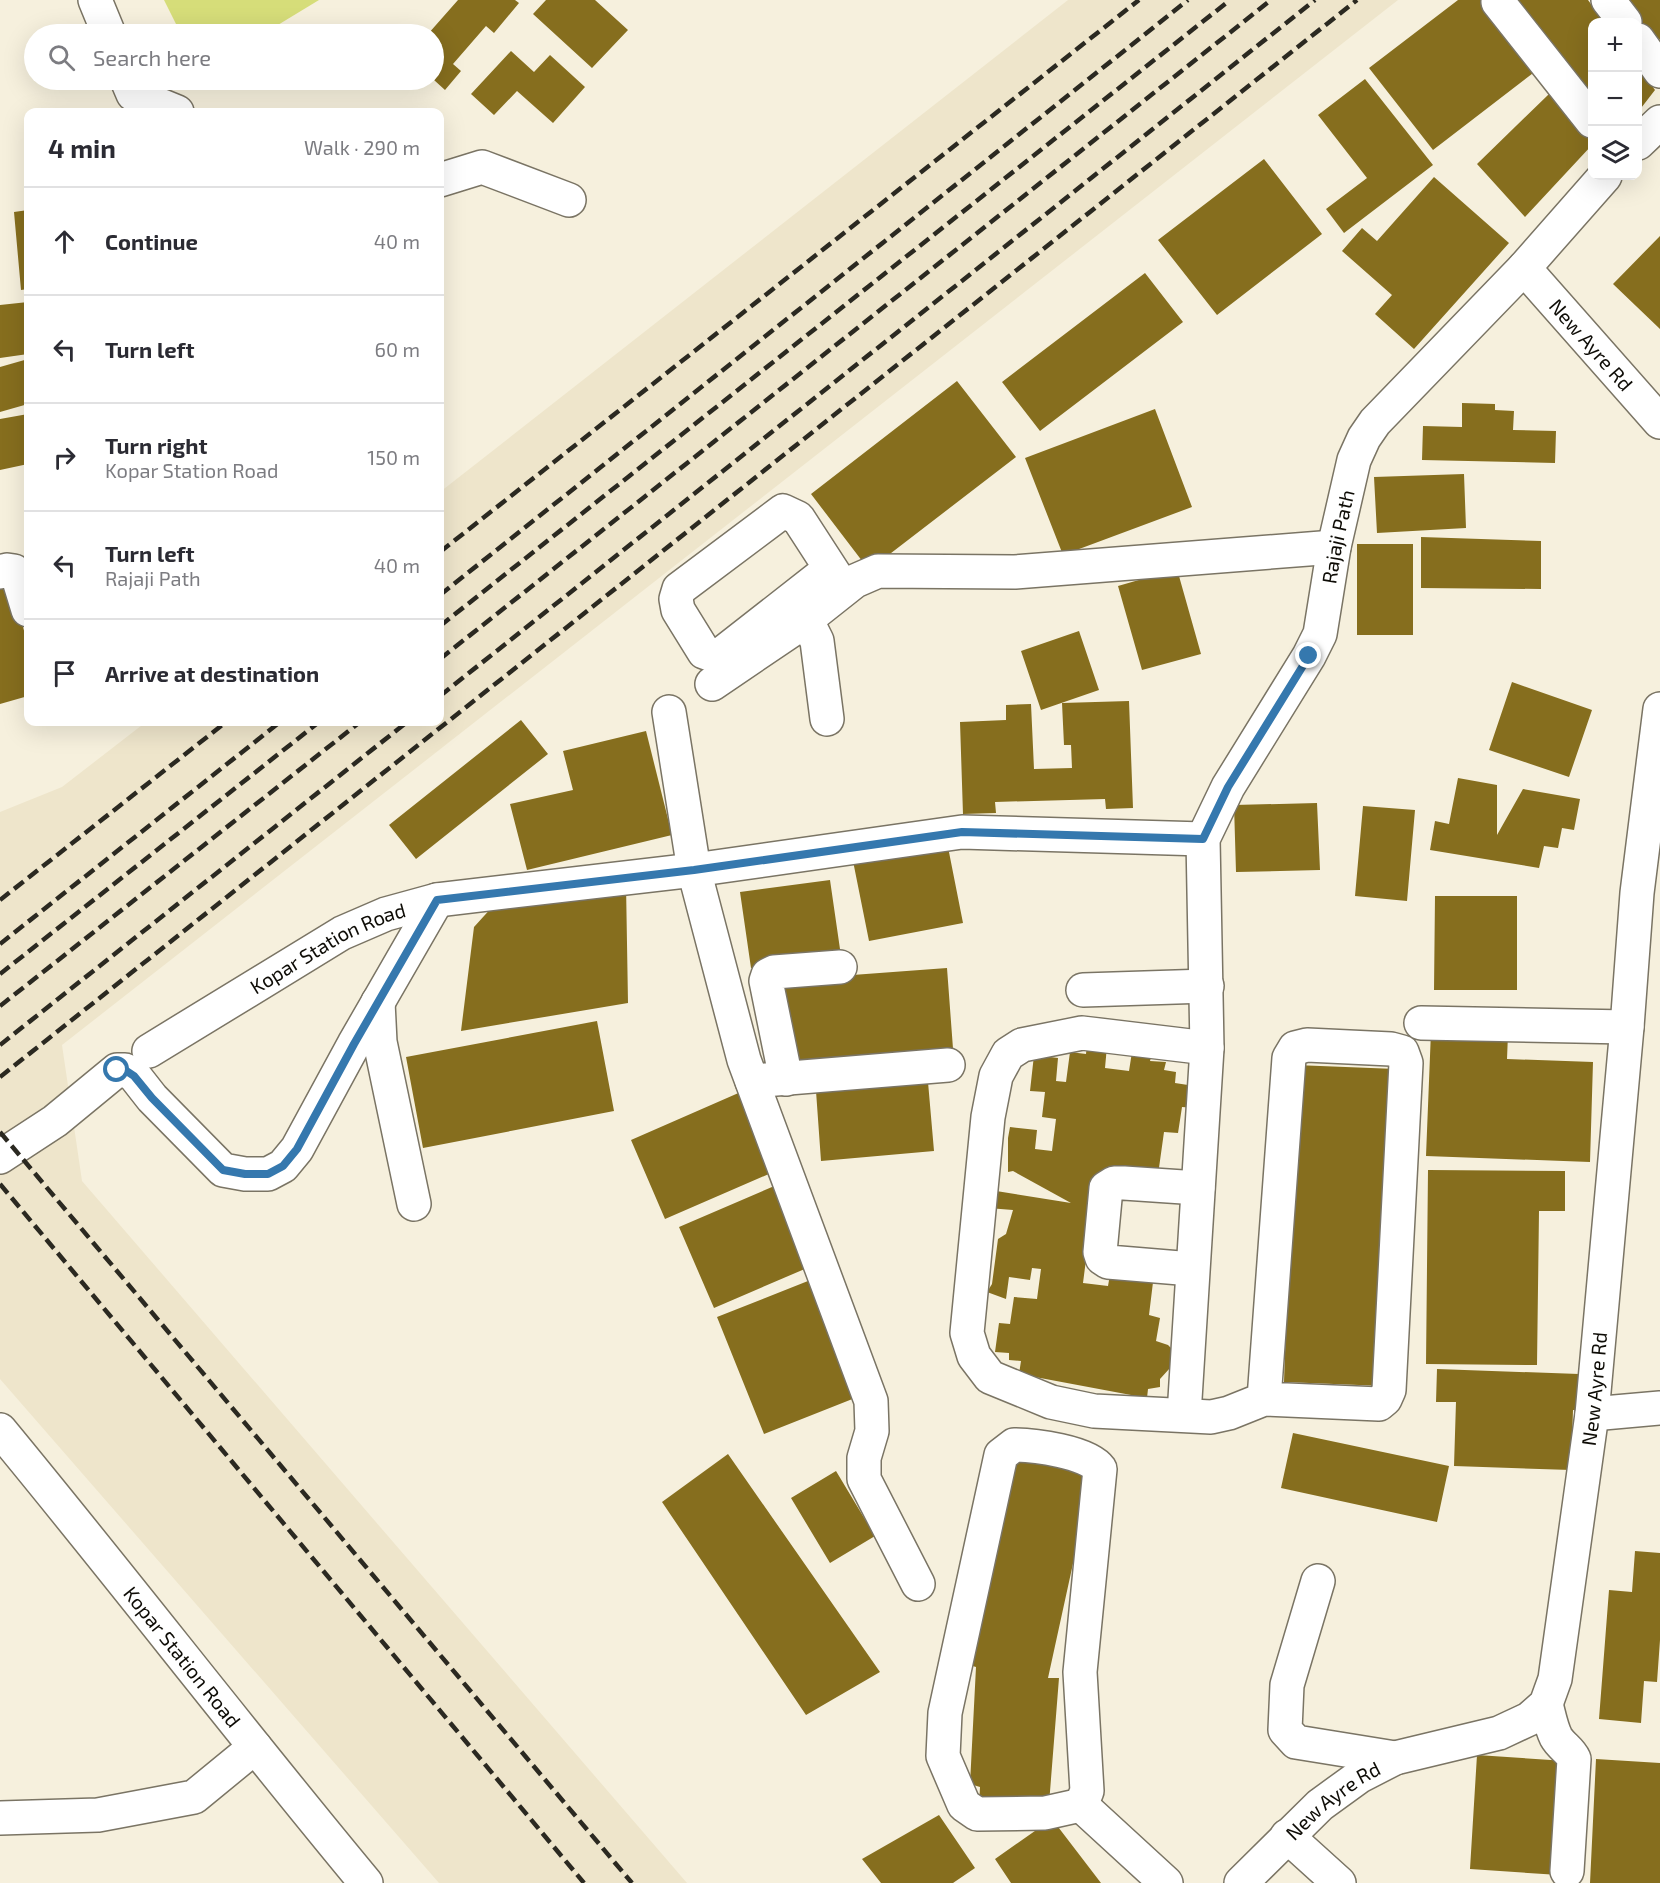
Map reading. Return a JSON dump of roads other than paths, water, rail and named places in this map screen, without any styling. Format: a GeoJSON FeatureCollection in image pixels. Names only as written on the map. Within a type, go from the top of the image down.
{"type":"FeatureCollection","features":[{"type":"Feature","properties":{"kind":"street"},"geometry":{"type":"LineString","coordinates":[[95,0],[105,24]]}},
{"type":"Feature","properties":{"kind":"street"},"geometry":{"type":"LineString","coordinates":[[1608,0],[1621,18]]}},
{"type":"Feature","properties":{"kind":"street"},"geometry":{"type":"LineString","coordinates":[[1498,2],[1588,115]]}},
{"type":"Feature","properties":{"kind":"street"},"geometry":{"type":"LineString","coordinates":[[1642,46],[1660,71]]}},
{"type":"Feature","properties":{"kind":"street"},"geometry":{"type":"LineString","coordinates":[[131,90],[133,94],[167,108]]}},
{"type":"Feature","properties":{"kind":"street"},"geometry":{"type":"LineString","coordinates":[[1642,139],[1660,122]]}},
{"type":"Feature","properties":{"kind":"street"},"geometry":{"type":"LineString","coordinates":[[444,179],[482,167],[569,200]]}},
{"type":"Feature","properties":{"kind":"street","name":"Rajaji Path"},"geometry":{"type":"LineString","coordinates":[[1203,839],[1228,787],[1309,656],[1320,634],[1334,547],[1354,460],[1364,438],[1375,422],[1524,268],[1601,180]]}},
{"type":"Feature","properties":{"kind":"street","name":"New Ayre Rd"},"geometry":{"type":"LineString","coordinates":[[1524,268],[1660,422]]}},
{"type":"Feature","properties":{"kind":"street"},"geometry":{"type":"LineString","coordinates":[[838,579],[798,518],[783,511],[679,590],[676,599],[678,610],[704,652],[715,656],[838,579],[855,581],[878,571],[1015,572],[1334,547]]}},
{"type":"Feature","properties":{"kind":"street"},"geometry":{"type":"LineString","coordinates":[[0,572],[14,571],[24,597]]}},
{"type":"Feature","properties":{"kind":"street"},"geometry":{"type":"LineString","coordinates":[[712,684],[802,623],[838,579]]}},
{"type":"Feature","properties":{"kind":"street"},"geometry":{"type":"LineString","coordinates":[[802,623],[812,631],[817,640],[827,719]]}},
{"type":"Feature","properties":{"kind":"street","name":"New Ayre Rd"},"geometry":{"type":"LineString","coordinates":[[1241,1883],[1287,1836],[1328,1799],[1360,1776],[1395,1758],[1499,1733],[1529,1719],[1546,1704],[1555,1679],[1592,1414],[1627,1027],[1648,894],[1660,709]]}},
{"type":"Feature","properties":{"kind":"street"},"geometry":{"type":"LineString","coordinates":[[669,712],[694,870],[752,1081],[871,1401],[873,1431],[864,1458],[864,1479],[918,1584]]}},
{"type":"Feature","properties":{"kind":"street","name":"Kopar Station Road"},"geometry":{"type":"LineString","coordinates":[[149,1050],[342,933],[386,914],[437,900],[694,870],[962,832],[1203,839]]}},
{"type":"Feature","properties":{"kind":"street"},"geometry":{"type":"LineString","coordinates":[[1184,1415],[1207,1048],[1203,839]]}},
{"type":"Feature","properties":{"kind":"street"},"geometry":{"type":"LineString","coordinates":[[0,1157],[55,1121],[117,1070],[125,1070],[134,1076],[152,1098],[223,1170],[245,1174],[268,1174],[283,1166],[297,1149],[437,900]]}},
{"type":"Feature","properties":{"kind":"street"},"geometry":{"type":"LineString","coordinates":[[786,1079],[766,981],[768,975],[774,972],[840,967]]}},
{"type":"Feature","properties":{"kind":"street"},"geometry":{"type":"LineString","coordinates":[[1083,990],[1207,986]]}},
{"type":"Feature","properties":{"kind":"street"},"geometry":{"type":"LineString","coordinates":[[378,1002],[380,1042],[414,1204]]}},
{"type":"Feature","properties":{"kind":"street"},"geometry":{"type":"LineString","coordinates":[[1421,1023],[1627,1027]]}},
{"type":"Feature","properties":{"kind":"street"},"geometry":{"type":"LineString","coordinates":[[1207,1048],[1082,1033],[1022,1045],[1008,1054],[996,1076],[988,1117],[967,1333],[974,1356],[990,1377],[1051,1402],[1094,1411],[1211,1418],[1264,1399],[1379,1404],[1385,1399],[1389,1390],[1406,1063],[1402,1052],[1391,1049],[1307,1045],[1295,1048],[1289,1058],[1264,1399]]}},
{"type":"Feature","properties":{"kind":"street"},"geometry":{"type":"LineString","coordinates":[[752,1081],[948,1065]]}},
{"type":"Feature","properties":{"kind":"street"},"geometry":{"type":"LineString","coordinates":[[1192,1269],[1108,1262],[1100,1252],[1106,1188],[1114,1183],[1124,1183],[1198,1188]]}},
{"type":"Feature","properties":{"kind":"street"},"geometry":{"type":"LineString","coordinates":[[1592,1414],[1660,1407]]}},
{"type":"Feature","properties":{"kind":"street","name":"Kopar Station Road"},"geometry":{"type":"LineString","coordinates":[[0,1430],[366,1883]]}},
{"type":"Feature","properties":{"kind":"street"},"geometry":{"type":"LineString","coordinates":[[1014,1445],[1028,1445],[1085,1458],[1096,1463],[1100,1469],[1080,1672],[1087,1791],[1081,1805],[1046,1813],[977,1814],[964,1805],[943,1756],[945,1713],[1001,1455],[1014,1445]]}},
{"type":"Feature","properties":{"kind":"street"},"geometry":{"type":"LineString","coordinates":[[1318,1581],[1287,1685],[1285,1730],[1296,1742],[1395,1758]]}},
{"type":"Feature","properties":{"kind":"street"},"geometry":{"type":"LineString","coordinates":[[1546,1704],[1554,1735],[1561,1745],[1571,1752],[1574,1759],[1567,1871]]}},
{"type":"Feature","properties":{"kind":"street"},"geometry":{"type":"LineString","coordinates":[[0,1818],[98,1815],[194,1797],[255,1748]]}},
{"type":"Feature","properties":{"kind":"street"},"geometry":{"type":"LineString","coordinates":[[1081,1805],[1166,1883]]}},
{"type":"Feature","properties":{"kind":"street"},"geometry":{"type":"LineString","coordinates":[[1287,1836],[1339,1883]]}},
{"type":"Feature","properties":{"kind":"railway"},"geometry":{"type":"LineString","coordinates":[[444,549],[1139,0]]}},
{"type":"Feature","properties":{"kind":"railway"},"geometry":{"type":"LineString","coordinates":[[444,592],[1188,0]]}},
{"type":"Feature","properties":{"kind":"railway"},"geometry":{"type":"LineString","coordinates":[[444,623],[1230,0]]}},
{"type":"Feature","properties":{"kind":"railway"},"geometry":{"type":"LineString","coordinates":[[444,656],[1271,0]]}},
{"type":"Feature","properties":{"kind":"railway"},"geometry":{"type":"LineString","coordinates":[[444,693],[1315,0]]}},
{"type":"Feature","properties":{"kind":"railway"},"geometry":{"type":"LineString","coordinates":[[444,725],[1357,0]]}},
{"type":"Feature","properties":{"kind":"railway"},"geometry":{"type":"LineString","coordinates":[[0,900],[221,726]]}},
{"type":"Feature","properties":{"kind":"railway"},"geometry":{"type":"LineString","coordinates":[[0,944],[275,726]]}},
{"type":"Feature","properties":{"kind":"railway"},"geometry":{"type":"LineString","coordinates":[[0,974],[314,726]]}},
{"type":"Feature","properties":{"kind":"railway"},"geometry":{"type":"LineString","coordinates":[[0,1006],[355,726]]}},
{"type":"Feature","properties":{"kind":"railway"},"geometry":{"type":"LineString","coordinates":[[0,1045],[402,726]]}},
{"type":"Feature","properties":{"kind":"railway"},"geometry":{"type":"LineString","coordinates":[[0,1077],[442,726]]}},
{"type":"Feature","properties":{"kind":"railway"},"geometry":{"type":"LineString","coordinates":[[0,1132],[632,1883]]}},
{"type":"Feature","properties":{"kind":"railway"},"geometry":{"type":"LineString","coordinates":[[0,1184],[584,1883]]}}]}
